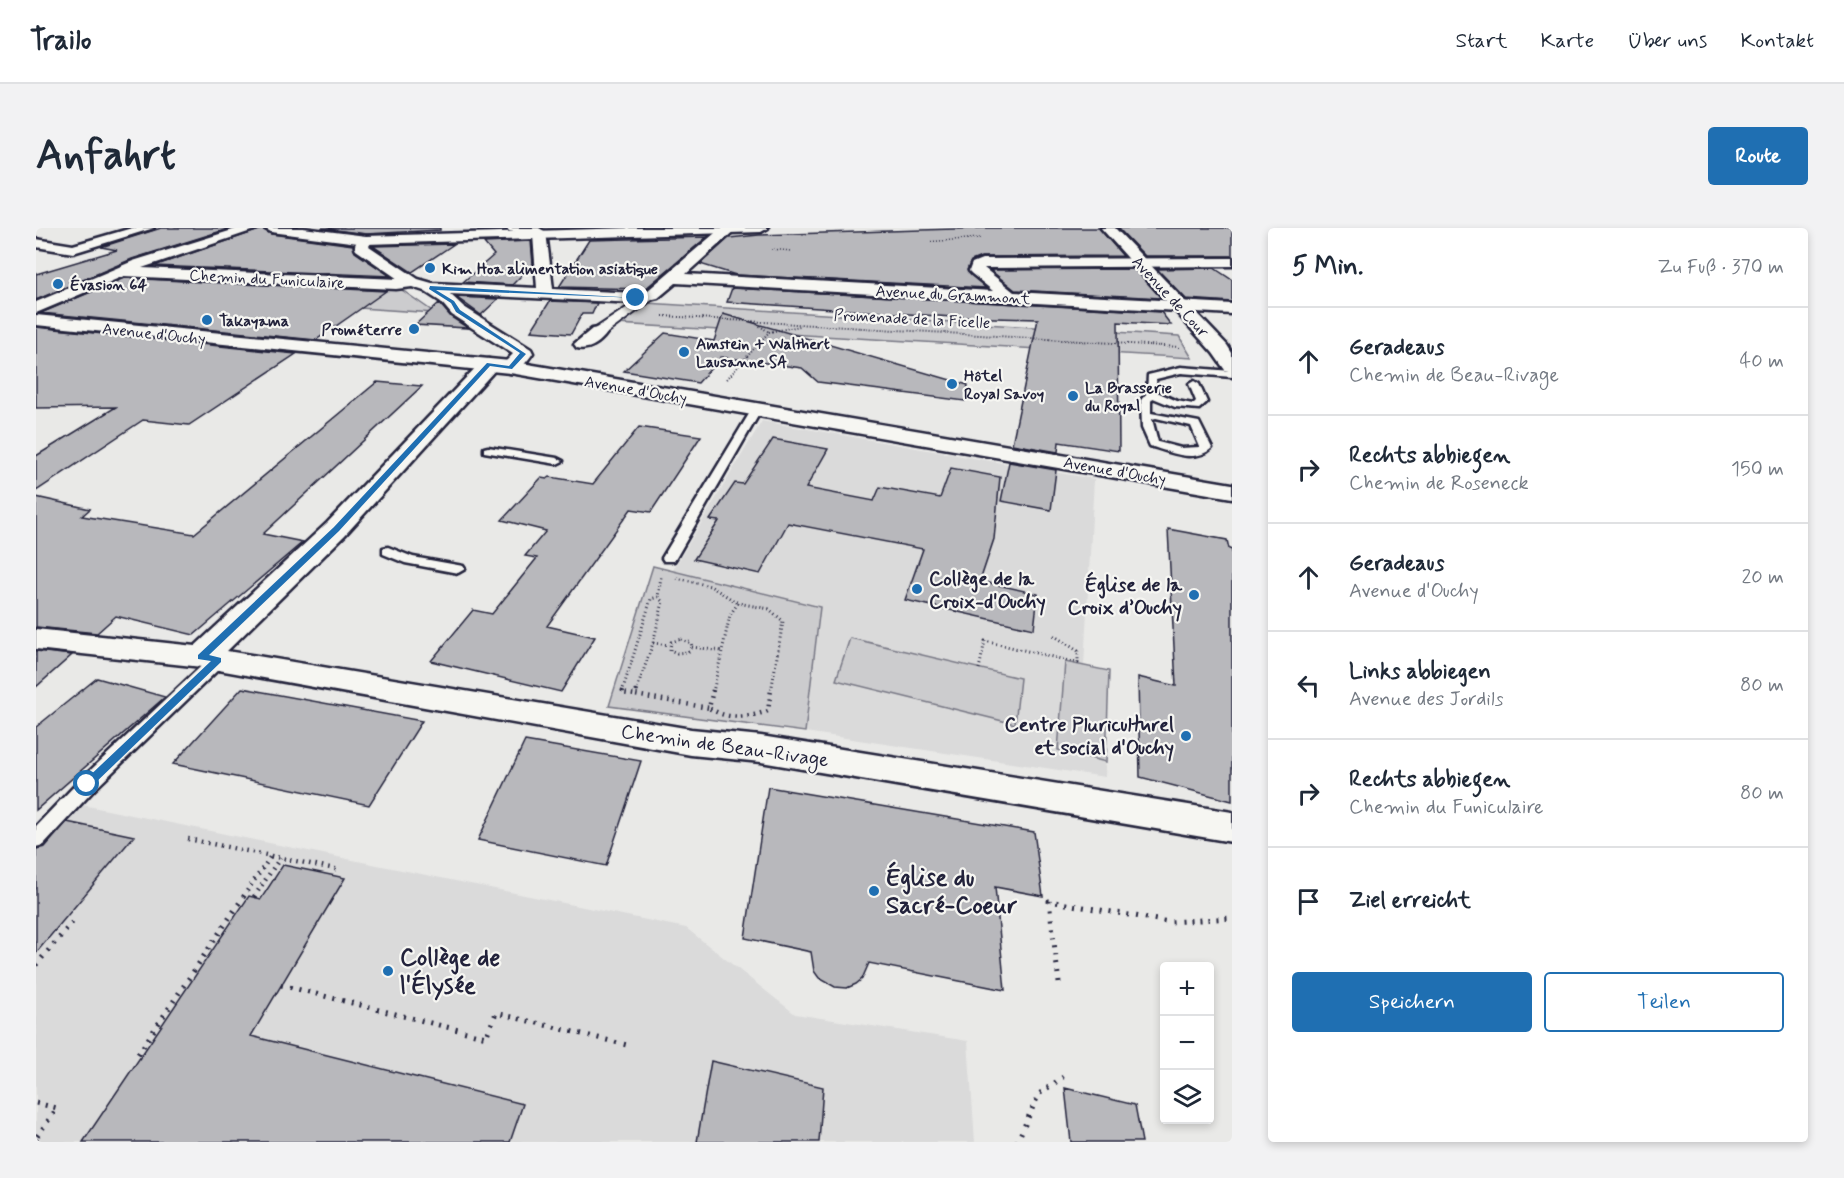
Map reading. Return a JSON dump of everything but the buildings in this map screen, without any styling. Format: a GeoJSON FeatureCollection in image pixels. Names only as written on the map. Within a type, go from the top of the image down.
{"type":"FeatureCollection","features":[{"type":"Feature","properties":{"kind":"street"},"geometry":{"type":"LineString","coordinates":[[36,243],[73,249],[147,228]]}},
{"type":"Feature","properties":{"kind":"street"},"geometry":{"type":"LineString","coordinates":[[36,308],[120,270],[253,228]]}},
{"type":"Feature","properties":{"kind":"street"},"geometry":{"type":"LineString","coordinates":[[271,228],[362,240],[761,228]]}},
{"type":"Feature","properties":{"kind":"street"},"geometry":{"type":"LineString","coordinates":[[362,240],[386,228]]}},
{"type":"Feature","properties":{"kind":"street"},"geometry":{"type":"LineString","coordinates":[[514,228],[538,232],[546,293]]}},
{"type":"Feature","properties":{"kind":"street","name":"Avenue de Cour"},"geometry":{"type":"LineString","coordinates":[[1108,228],[1181,306],[1229,371]]}},
{"type":"Feature","properties":{"kind":"street"},"geometry":{"type":"LineString","coordinates":[[583,344],[652,296],[730,229]]}},
{"type":"Feature","properties":{"kind":"street"},"geometry":{"type":"LineString","coordinates":[[210,658],[500,366],[524,353],[458,311],[452,302],[430,288],[413,282],[361,247],[362,240]]}},
{"type":"Feature","properties":{"kind":"street"},"geometry":{"type":"LineString","coordinates":[[1012,298],[977,271],[977,266],[982,263],[1232,262]]}},
{"type":"Feature","properties":{"kind":"street","name":"Chemin du Funiculaire"},"geometry":{"type":"LineString","coordinates":[[120,270],[396,285],[413,282]]}},
{"type":"Feature","properties":{"kind":"street","name":"Avenue du Grammont"},"geometry":{"type":"LineString","coordinates":[[674,278],[1232,309]]}},
{"type":"Feature","properties":{"kind":"street"},"geometry":{"type":"LineString","coordinates":[[430,288],[636,298],[652,296]]}},
{"type":"Feature","properties":{"kind":"street","name":"Avenue d'Ouchy"},"geometry":{"type":"LineString","coordinates":[[36,320],[215,340],[500,366],[1232,491]]}},
{"type":"Feature","properties":{"kind":"street","name":"Chemin de Beau-Rivage"},"geometry":{"type":"LineString","coordinates":[[36,639],[210,658],[691,742],[760,749],[1232,827]]}},
{"type":"Feature","properties":{"kind":"lane"},"geometry":{"type":"LineString","coordinates":[[1146,417],[1156,415],[1195,424],[1206,448],[1199,453],[1174,450],[1154,444],[1149,435],[1146,417],[1146,400],[1152,390],[1177,376],[1229,371]]}},
{"type":"Feature","properties":{"kind":"lane"},"geometry":{"type":"LineString","coordinates":[[1152,390],[1174,404],[1195,407],[1202,402],[1194,384]]}},
{"type":"Feature","properties":{"kind":"lane"},"geometry":{"type":"LineString","coordinates":[[669,558],[757,409]]}},
{"type":"Feature","properties":{"kind":"lane"},"geometry":{"type":"LineString","coordinates":[[488,450],[557,461]]}},
{"type":"Feature","properties":{"kind":"lane"},"geometry":{"type":"LineString","coordinates":[[388,551],[410,560],[458,569]]}},
{"type":"Feature","properties":{"kind":"lane"},"geometry":{"type":"LineString","coordinates":[[36,839],[210,658]]}},
{"type":"Feature","properties":{"kind":"path"},"geometry":{"type":"LineString","coordinates":[[940,243],[924,241],[990,238]]}},
{"type":"Feature","properties":{"kind":"path"},"geometry":{"type":"LineString","coordinates":[[771,249],[791,251]]}},
{"type":"Feature","properties":{"kind":"path"},"geometry":{"type":"LineString","coordinates":[[36,273],[44,274]]}},
{"type":"Feature","properties":{"kind":"path","name":"Promenade de la Ficelle"},"geometry":{"type":"LineString","coordinates":[[627,314],[1183,347]]}},
{"type":"Feature","properties":{"kind":"path"},"geometry":{"type":"LineString","coordinates":[[752,321],[769,332]]}},
{"type":"Feature","properties":{"kind":"path"},"geometry":{"type":"LineString","coordinates":[[723,384],[769,332],[807,324]]}},
{"type":"Feature","properties":{"kind":"path"},"geometry":{"type":"LineString","coordinates":[[658,597],[651,599],[622,693],[709,708],[718,714],[738,717],[752,717],[768,711],[783,621],[780,614],[770,608],[738,603],[710,586],[662,575],[669,558]]}},
{"type":"Feature","properties":{"kind":"path"},"geometry":{"type":"LineString","coordinates":[[635,695],[653,643],[663,602],[658,597],[659,583]]}},
{"type":"Feature","properties":{"kind":"path"},"geometry":{"type":"LineString","coordinates":[[691,742],[709,708],[730,615],[738,603]]}},
{"type":"Feature","properties":{"kind":"path"},"geometry":{"type":"LineString","coordinates":[[979,669],[985,641],[1078,663],[1078,651],[1053,635]]}},
{"type":"Feature","properties":{"kind":"path"},"geometry":{"type":"LineString","coordinates":[[669,645],[673,640],[681,639],[689,641],[692,647]]}},
{"type":"Feature","properties":{"kind":"path"},"geometry":{"type":"LineString","coordinates":[[653,643],[669,645]]}},
{"type":"Feature","properties":{"kind":"path"},"geometry":{"type":"LineString","coordinates":[[669,645],[670,650],[676,653],[685,653],[692,647],[722,651]]}},
{"type":"Feature","properties":{"kind":"path"},"geometry":{"type":"LineString","coordinates":[[188,839],[340,870]]}},
{"type":"Feature","properties":{"kind":"path"},"geometry":{"type":"LineString","coordinates":[[138,1054],[271,856]]}},
{"type":"Feature","properties":{"kind":"path"},"geometry":{"type":"LineString","coordinates":[[254,897],[280,858]]}},
{"type":"Feature","properties":{"kind":"path"},"geometry":{"type":"LineString","coordinates":[[1059,983],[1049,901],[1169,922],[1232,918]]}},
{"type":"Feature","properties":{"kind":"path"},"geometry":{"type":"LineString","coordinates":[[36,965],[75,919]]}},
{"type":"Feature","properties":{"kind":"path"},"geometry":{"type":"LineString","coordinates":[[281,985],[486,1037],[496,1013],[631,1046]]}},
{"type":"Feature","properties":{"kind":"path"},"geometry":{"type":"LineString","coordinates":[[1017,1142],[1039,1094],[1063,1077]]}},
{"type":"Feature","properties":{"kind":"path"},"geometry":{"type":"LineString","coordinates":[[36,1103],[57,1108],[37,1140]]}},
{"type":"Feature","properties":{"kind":"shaded area"},"geometry":{"type":"Polygon","coordinates":[[[122,276],[399,288],[435,313],[92,290],[122,276]]]}},
{"type":"Feature","properties":{"kind":"shaded area"},"geometry":{"type":"Polygon","coordinates":[[[646,303],[1179,336],[1192,358],[618,324],[646,303]]]}},
{"type":"Feature","properties":{"kind":"shaded area","name":"Collège de la Croix-d'Ouchy"},"geometry":{"type":"Polygon","coordinates":[[[762,421],[1094,479],[1084,666],[1109,671],[1105,777],[805,732],[820,607],[673,570],[762,421]]]}},
{"type":"Feature","properties":{"kind":"shaded area"},"geometry":{"type":"Polygon","coordinates":[[[653,566],[820,607],[805,732],[609,706],[653,566]]]}},
{"type":"Feature","properties":{"kind":"shaded area"},"geometry":{"type":"Polygon","coordinates":[[[850,638],[1020,678],[1015,724],[836,680],[850,638]]]}},
{"type":"Feature","properties":{"kind":"shaded area"},"geometry":{"type":"Polygon","coordinates":[[[1065,662],[1109,671],[1106,762],[1058,750],[1065,662]]]}},
{"type":"Feature","properties":{"kind":"shaded area","name":"Collège de l'Élysée"},"geometry":{"type":"Polygon","coordinates":[[[63,801],[686,928],[795,1014],[968,1041],[975,1142],[36,1142],[36,826],[63,801]]]}},
{"type":"Feature","properties":{"kind":"place","name":"Kim Hoa alimentation asiatique"},"geometry":{"type":"Point","coordinates":[430,268]}},
{"type":"Feature","properties":{"kind":"place","name":"Évasion 64"},"geometry":{"type":"Point","coordinates":[58,284]}},
{"type":"Feature","properties":{"kind":"place","name":"Takayama"},"geometry":{"type":"Point","coordinates":[207,320]}},
{"type":"Feature","properties":{"kind":"place","name":"Prométerre"},"geometry":{"type":"Point","coordinates":[414,329]}},
{"type":"Feature","properties":{"kind":"place","name":"Amstein + Walthert Lausanne SA"},"geometry":{"type":"Point","coordinates":[684,352]}},
{"type":"Feature","properties":{"kind":"place","name":"Hôtel Royal Savoy"},"geometry":{"type":"Point","coordinates":[952,384]}},
{"type":"Feature","properties":{"kind":"place","name":"La Brasserie du Royal"},"geometry":{"type":"Point","coordinates":[1073,396]}},
{"type":"Feature","properties":{"kind":"place","name":"Collège de la Croix-d'Ouchy"},"geometry":{"type":"Point","coordinates":[917,589]}},
{"type":"Feature","properties":{"kind":"place","name":"Église de la Croix d’Ouchy"},"geometry":{"type":"Point","coordinates":[1194,595]}},
{"type":"Feature","properties":{"kind":"place","name":"Centre Pluriculturel et social d'Ouchy"},"geometry":{"type":"Point","coordinates":[1186,736]}},
{"type":"Feature","properties":{"kind":"place","name":"Église du Sacré-Coeur"},"geometry":{"type":"Point","coordinates":[874,891]}},
{"type":"Feature","properties":{"kind":"place","name":"Collège de l'Élysée"},"geometry":{"type":"Point","coordinates":[388,971]}},
{"type":"Feature","properties":{"kind":"route"},"geometry":{"type":"LineString","coordinates":[[87,784],[218,660],[202,657],[336,529],[489,364],[510,368],[524,353],[458,311],[452,302],[430,288],[439,286],[636,298]]}}]}
